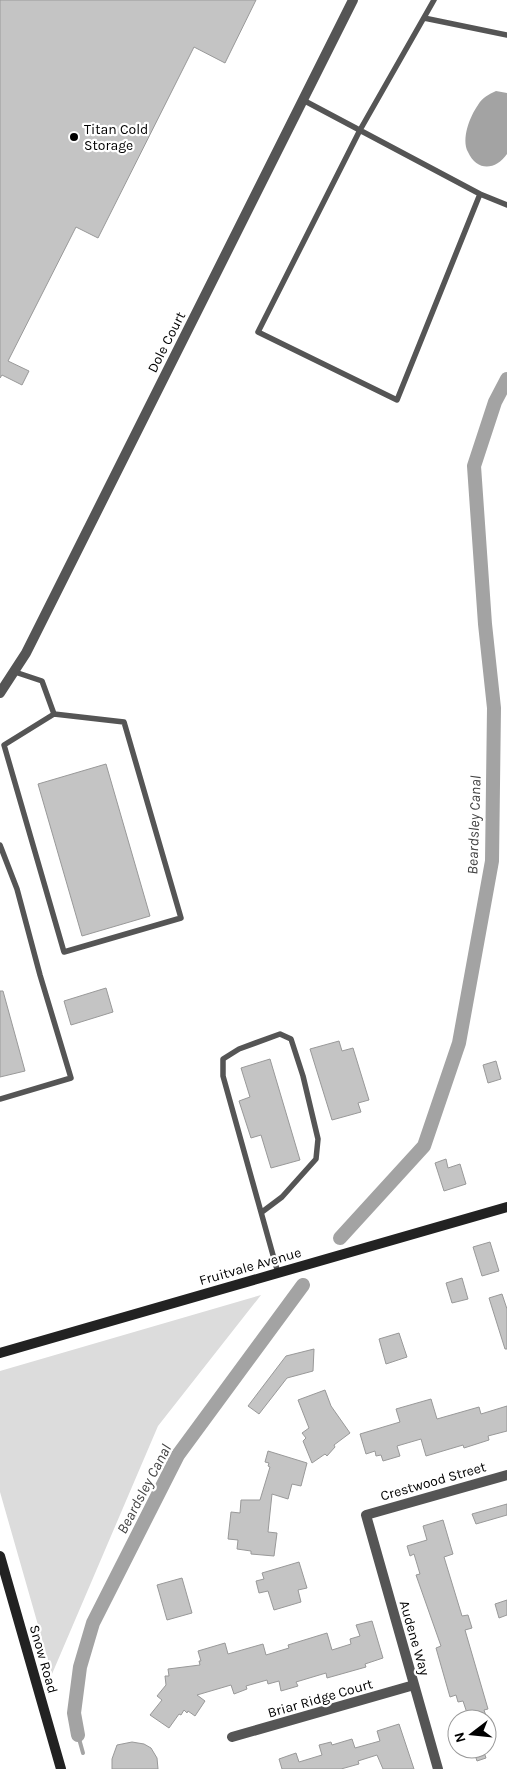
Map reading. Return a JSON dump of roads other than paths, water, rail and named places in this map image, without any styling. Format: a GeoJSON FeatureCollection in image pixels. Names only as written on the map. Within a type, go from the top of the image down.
{"type":"FeatureCollection","features":[{"type":"Feature","properties":{"kind":"main road","name":"Fruitvale Avenue"},"geometry":{"type":"LineString","coordinates":[[0,1353],[507,1207]]}},
{"type":"Feature","properties":{"kind":"main road","name":"Snow Road"},"geometry":{"type":"LineString","coordinates":[[0,1556],[61,1769]]}},
{"type":"Feature","properties":{"kind":"street","name":"Dole Court"},"geometry":{"type":"LineString","coordinates":[[0,693],[15,672],[30,644],[353,0]]}},
{"type":"Feature","properties":{"kind":"street","name":"Crestwood Street"},"geometry":{"type":"LineString","coordinates":[[366,1515],[507,1474]]}},
{"type":"Feature","properties":{"kind":"street","name":"Audene Way"},"geometry":{"type":"LineString","coordinates":[[366,1515],[438,1769]]}},
{"type":"Feature","properties":{"kind":"street","name":"Briar Ridge Court"},"geometry":{"type":"LineString","coordinates":[[232,1737],[414,1686]]}},
{"type":"Feature","properties":{"kind":"lane"},"geometry":{"type":"LineString","coordinates":[[434,0],[360,130],[258,332],[396,400],[480,194]]}},
{"type":"Feature","properties":{"kind":"lane"},"geometry":{"type":"LineString","coordinates":[[424,18],[507,36]]}},
{"type":"Feature","properties":{"kind":"lane"},"geometry":{"type":"LineString","coordinates":[[303,100],[480,194],[507,205]]}},
{"type":"Feature","properties":{"kind":"lane"},"geometry":{"type":"LineString","coordinates":[[15,672],[42,681],[54,714]]}},
{"type":"Feature","properties":{"kind":"lane"},"geometry":{"type":"LineString","coordinates":[[54,714],[124,722],[180,918],[64,952],[4,745],[54,714]]}},
{"type":"Feature","properties":{"kind":"lane"},"geometry":{"type":"LineString","coordinates":[[0,845],[17,889],[40,975],[72,1078],[0,1098]]}},
{"type":"Feature","properties":{"kind":"lane"},"geometry":{"type":"LineString","coordinates":[[262,1212],[282,1197],[316,1159],[318,1139],[303,1076],[291,1039],[280,1034],[239,1049],[223,1059],[223,1076],[278,1272]]}},
{"type":"Feature","properties":{"kind":"waterway","name":"Beardsley Canal"},"geometry":{"type":"LineString","coordinates":[[340,1238],[424,1146],[459,1043],[492,861],[494,708],[485,624],[474,466],[495,402],[507,379]]}},
{"type":"Feature","properties":{"kind":"waterway","name":"Beardsley Canal"},"geometry":{"type":"LineString","coordinates":[[78,1735],[74,1713],[80,1667],[93,1623],[178,1455],[303,1285]]}},
{"type":"Feature","properties":{"kind":"waterway"},"geometry":{"type":"LineString","coordinates":[[78,1735],[83,1753]]}},
{"type":"Feature","properties":{"kind":"place","name":"Titan Cold Storage"},"geometry":{"type":"Point","coordinates":[74,137]}}]}
